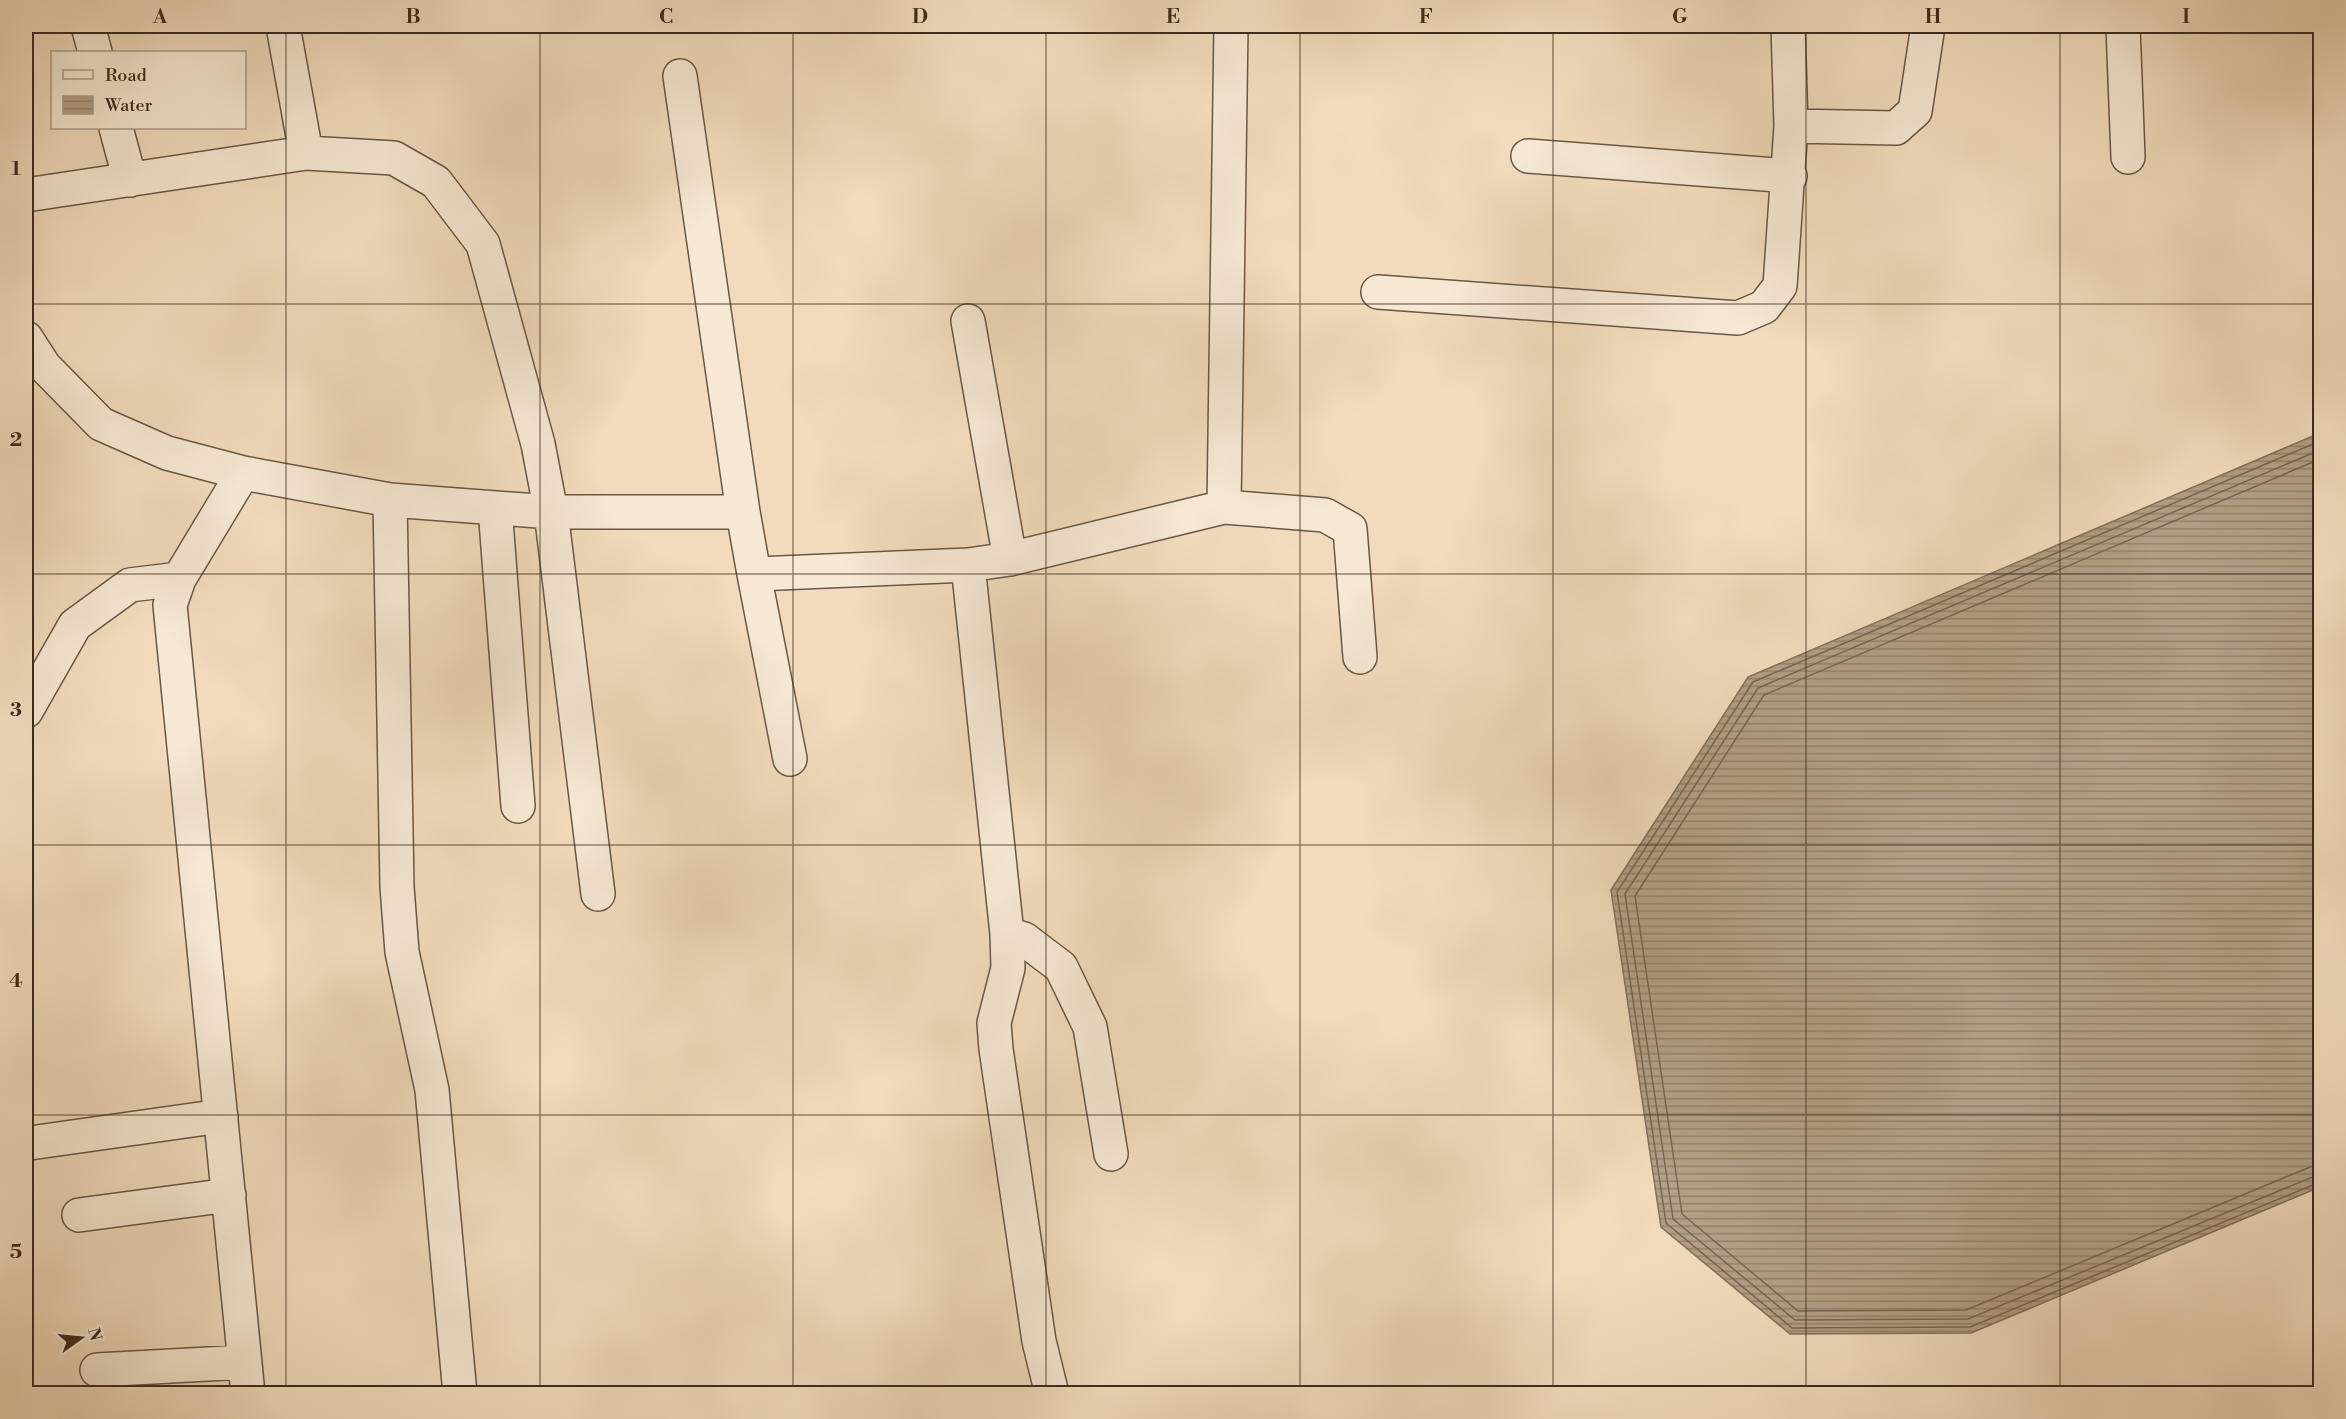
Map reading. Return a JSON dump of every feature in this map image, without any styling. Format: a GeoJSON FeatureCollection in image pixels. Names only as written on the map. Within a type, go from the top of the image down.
{"type":"FeatureCollection","features":[{"type":"Feature","properties":{"kind":"street"},"geometry":{"type":"LineString","coordinates":[[88,26],[95,51]]}},
{"type":"Feature","properties":{"kind":"street"},"geometry":{"type":"LineString","coordinates":[[283,26],[306,153]]}},
{"type":"Feature","properties":{"kind":"street"},"geometry":{"type":"LineString","coordinates":[[1224,507],[1232,26]]}},
{"type":"Feature","properties":{"kind":"street"},"geometry":{"type":"LineString","coordinates":[[1378,292],[1738,318],[1764,307],[1780,286],[1790,176],[1788,26]]}},
{"type":"Feature","properties":{"kind":"street"},"geometry":{"type":"LineString","coordinates":[[1791,126],[1896,128],[1915,111],[1929,26]]}},
{"type":"Feature","properties":{"kind":"street"},"geometry":{"type":"LineString","coordinates":[[2123,26],[2128,157]]}},
{"type":"Feature","properties":{"kind":"street"},"geometry":{"type":"LineString","coordinates":[[680,76],[743,512],[790,759]]}},
{"type":"Feature","properties":{"kind":"street"},"geometry":{"type":"LineString","coordinates":[[116,129],[130,180]]}},
{"type":"Feature","properties":{"kind":"street"},"geometry":{"type":"LineString","coordinates":[[26,195],[306,153],[394,158],[436,182],[483,244],[538,444],[551,512],[598,894]]}},
{"type":"Feature","properties":{"kind":"street"},"geometry":{"type":"LineString","coordinates":[[1528,156],[1790,176]]}},
{"type":"Feature","properties":{"kind":"street"},"geometry":{"type":"LineString","coordinates":[[968,321],[1010,559]]}},
{"type":"Feature","properties":{"kind":"street"},"geometry":{"type":"LineString","coordinates":[[26,338],[44,366],[101,424],[167,453],[243,473],[390,500],[551,512],[743,512]]}},
{"type":"Feature","properties":{"kind":"street"},"geometry":{"type":"LineString","coordinates":[[96,1370],[246,1378],[170,605],[179,579],[243,473]]}},
{"type":"Feature","properties":{"kind":"street"},"geometry":{"type":"LineString","coordinates":[[390,500],[397,887],[402,952],[432,1090],[460,1394]]}},
{"type":"Feature","properties":{"kind":"street"},"geometry":{"type":"LineString","coordinates":[[754,574],[968,565],[1010,559],[1224,507],[1325,515],[1350,529],[1360,657]]}},
{"type":"Feature","properties":{"kind":"street"},"geometry":{"type":"LineString","coordinates":[[495,508],[518,806]]}},
{"type":"Feature","properties":{"kind":"street"},"geometry":{"type":"LineString","coordinates":[[968,565],[1007,934],[1008,968],[994,1023],[996,1049],[1039,1341],[1052,1394]]}},
{"type":"Feature","properties":{"kind":"street"},"geometry":{"type":"LineString","coordinates":[[26,711],[75,625],[130,585],[179,579]]}},
{"type":"Feature","properties":{"kind":"street"},"geometry":{"type":"LineString","coordinates":[[1007,934],[1024,939],[1061,967],[1090,1027],[1111,1154]]}},
{"type":"Feature","properties":{"kind":"street"},"geometry":{"type":"LineString","coordinates":[[30,1143],[221,1116]]}},
{"type":"Feature","properties":{"kind":"street"},"geometry":{"type":"LineString","coordinates":[[79,1215],[229,1195]]}},
{"type":"Feature","properties":{"kind":"water"},"geometry":{"type":"Polygon","coordinates":[[[2320,433],[2320,1187],[1971,1333],[1790,1334],[1661,1227],[1611,890],[1748,677],[2320,433]]]}}]}
